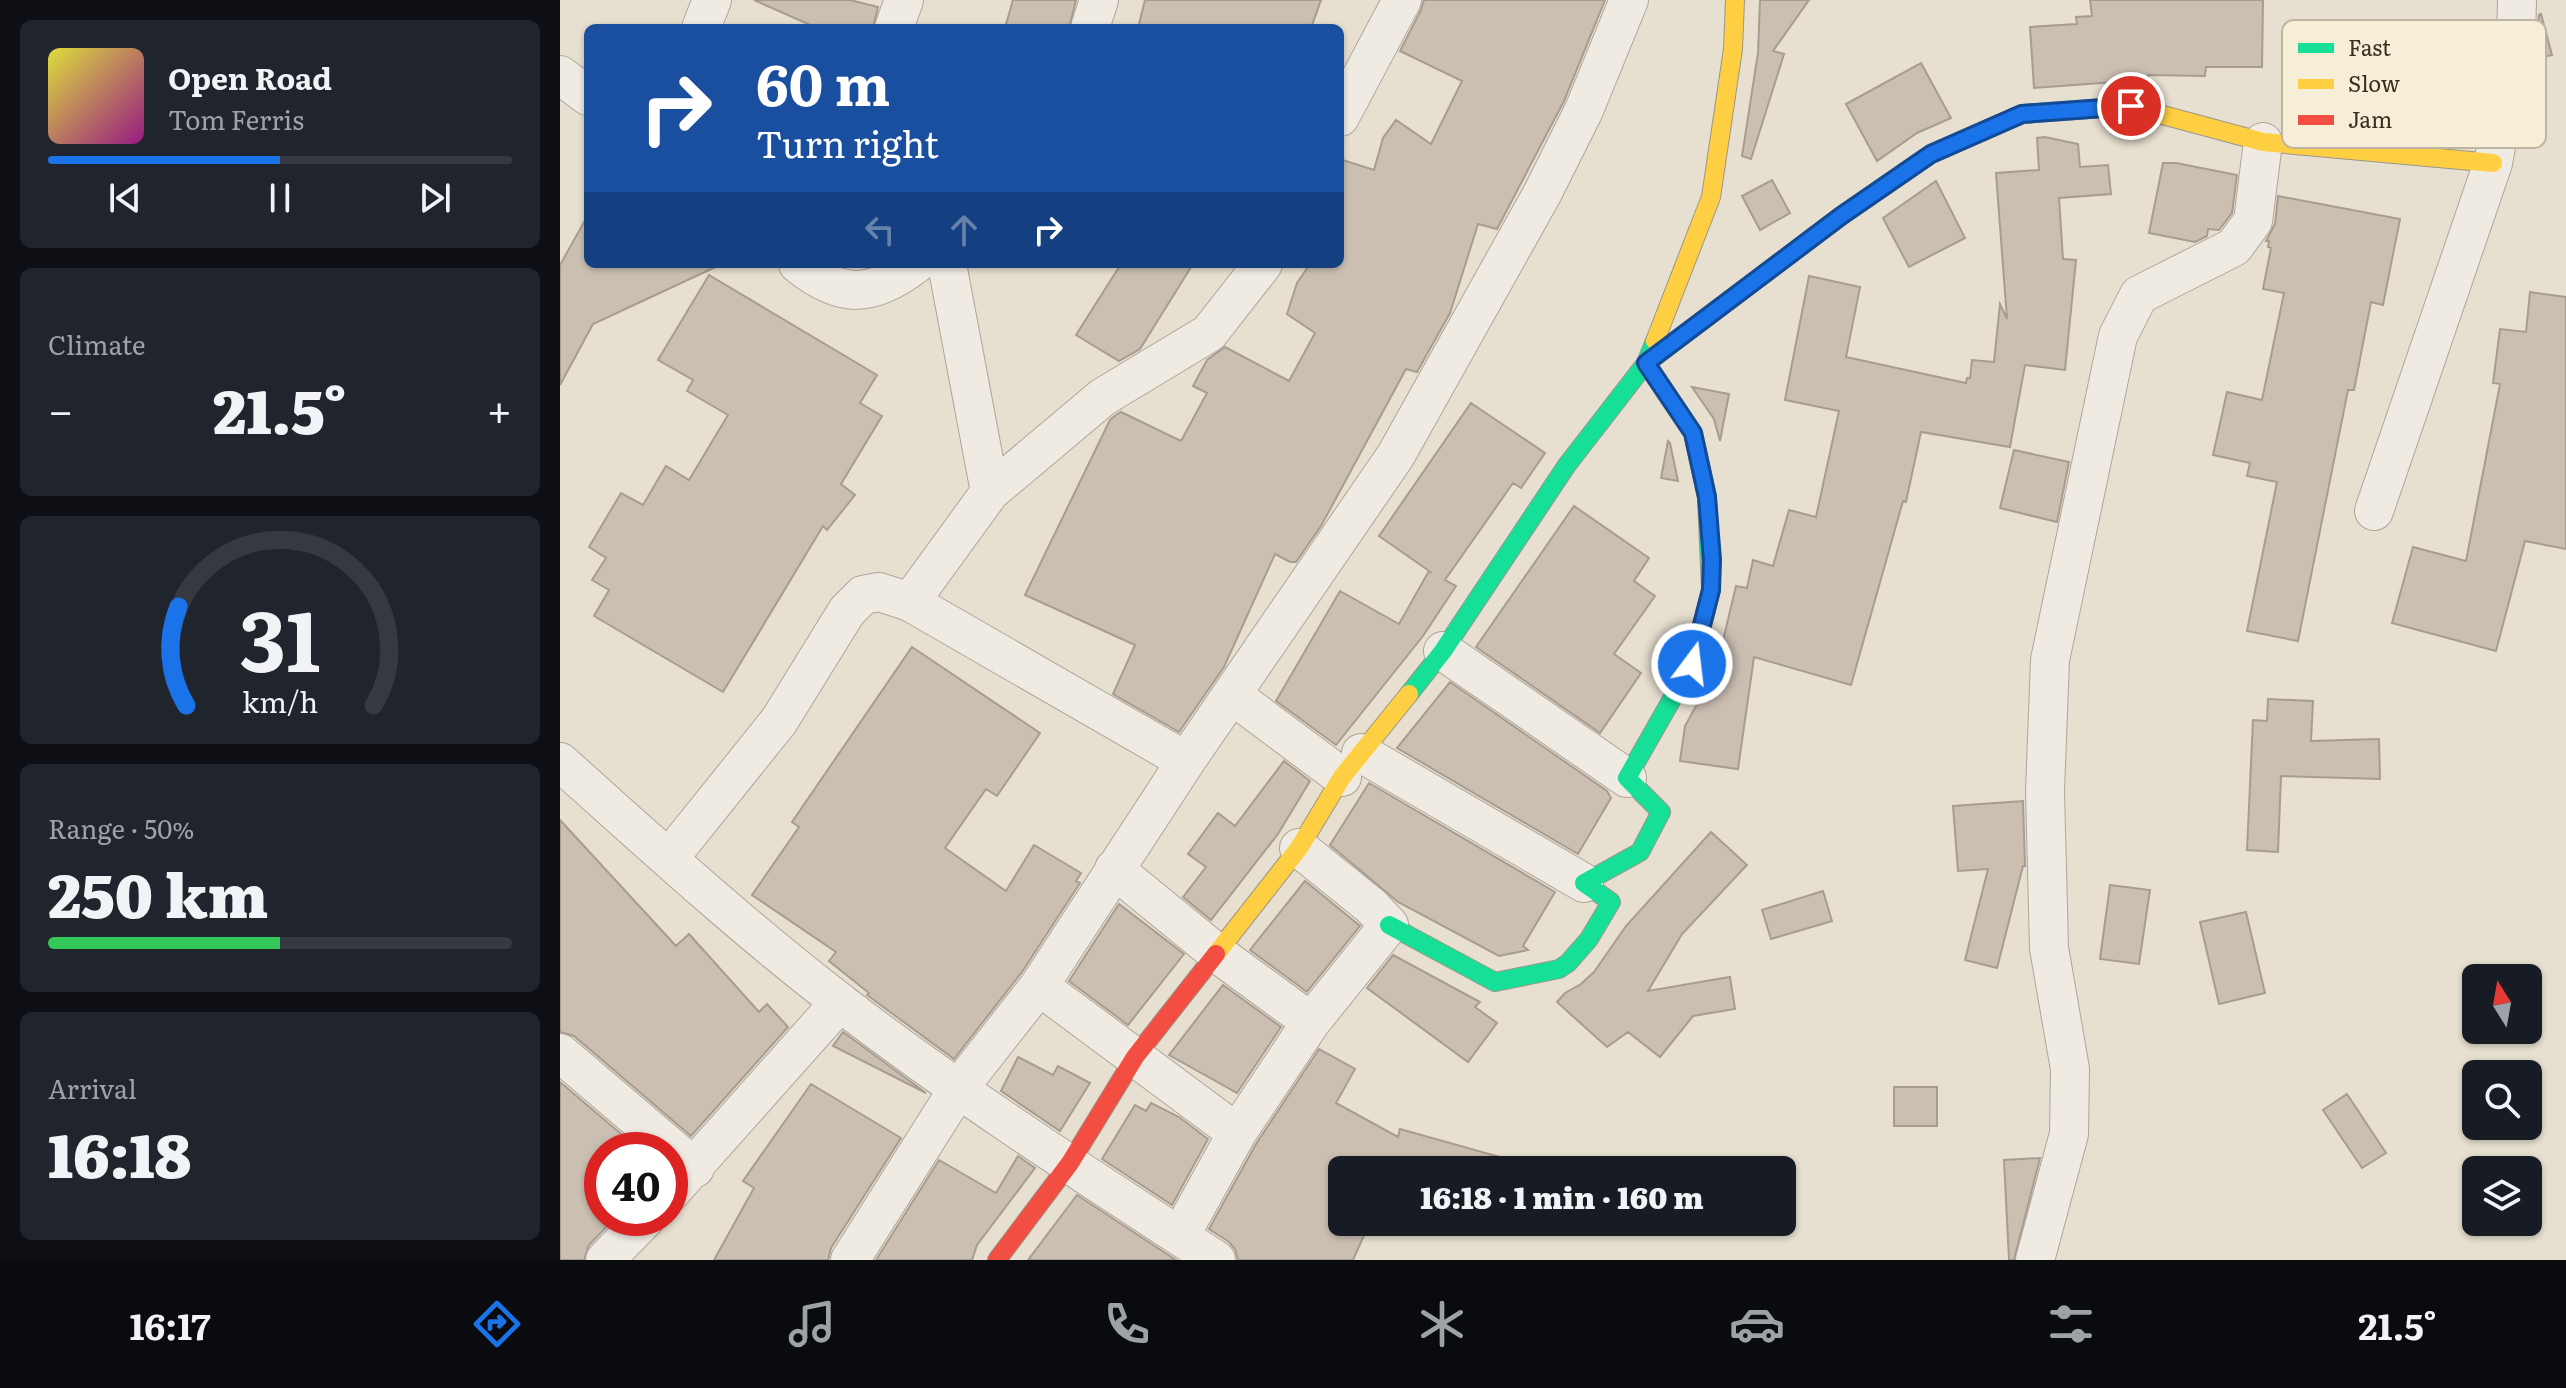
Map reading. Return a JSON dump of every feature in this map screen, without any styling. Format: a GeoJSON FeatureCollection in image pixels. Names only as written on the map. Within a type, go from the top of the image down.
{"type":"FeatureCollection","features":[{"type":"Feature","properties":{"kind":"street"},"geometry":{"type":"LineString","coordinates":[[703,24],[712,0]]}},
{"type":"Feature","properties":{"kind":"street"},"geometry":{"type":"LineString","coordinates":[[895,24],[904,0]]}},
{"type":"Feature","properties":{"kind":"street"},"geometry":{"type":"LineString","coordinates":[[1091,24],[1099,0]]}},
{"type":"Feature","properties":{"kind":"street"},"geometry":{"type":"LineString","coordinates":[[1344,109],[1402,0]]}},
{"type":"Feature","properties":{"kind":"street"},"geometry":{"type":"LineString","coordinates":[[850,1260],[958,1089],[1039,986],[1186,761],[1403,442],[1556,166],[1584,110],[1629,0]]}},
{"type":"Feature","properties":{"kind":"street"},"geometry":{"type":"LineString","coordinates":[[1646,363],[1711,197],[1733,49],[1735,0]]}},
{"type":"Feature","properties":{"kind":"street"},"geometry":{"type":"LineString","coordinates":[[2516,20],[2517,0]]}},
{"type":"Feature","properties":{"kind":"street"},"geometry":{"type":"LineString","coordinates":[[560,75],[584,93]]}},
{"type":"Feature","properties":{"kind":"street"},"geometry":{"type":"LineString","coordinates":[[997,1260],[1070,1163],[1135,1057],[1299,848],[1352,765],[1443,651],[1567,465],[1646,363],[1841,216],[1931,154],[2022,114],[2131,106],[2263,142],[2282,144]]}},
{"type":"Feature","properties":{"kind":"street"},"geometry":{"type":"LineString","coordinates":[[2035,1260],[2069,1134],[2070,1069],[2049,948],[2045,791],[2050,660],[2118,336],[2139,295],[2234,247],[2253,221],[2263,142]]}},
{"type":"Feature","properties":{"kind":"street"},"geometry":{"type":"LineString","coordinates":[[2329,148],[2493,163]]}},
{"type":"Feature","properties":{"kind":"street"},"geometry":{"type":"LineString","coordinates":[[2374,511],[2496,148]]}},
{"type":"Feature","properties":{"kind":"street"},"geometry":{"type":"LineString","coordinates":[[807,268],[837,289],[858,292],[910,268]]}},
{"type":"Feature","properties":{"kind":"street"},"geometry":{"type":"LineString","coordinates":[[948,268],[990,492]]}},
{"type":"Feature","properties":{"kind":"street"},"geometry":{"type":"LineString","coordinates":[[910,602],[990,492],[1103,397],[1209,333],[1260,268]]}},
{"type":"Feature","properties":{"kind":"street"},"geometry":{"type":"LineString","coordinates":[[1627,778],[1692,664],[1711,590],[1707,497],[1693,433],[1646,363]]}},
{"type":"Feature","properties":{"kind":"street"},"geometry":{"type":"LineString","coordinates":[[669,858],[779,721],[847,611],[863,595],[879,592],[910,602],[1186,761]]}},
{"type":"Feature","properties":{"kind":"street"},"geometry":{"type":"LineString","coordinates":[[1443,651],[1627,778],[1661,812],[1640,852],[1584,883]]}},
{"type":"Feature","properties":{"kind":"street"},"geometry":{"type":"LineString","coordinates":[[1232,695],[1352,765],[1584,883],[1611,902],[1569,964],[1559,969],[1495,982],[1389,925],[1371,906],[1299,848]]}},
{"type":"Feature","properties":{"kind":"street"},"geometry":{"type":"LineString","coordinates":[[560,762],[840,1002],[958,1089],[1216,1260]]}},
{"type":"Feature","properties":{"kind":"street"},"geometry":{"type":"LineString","coordinates":[[1114,869],[1218,954],[1311,1022]]}},
{"type":"Feature","properties":{"kind":"street"},"geometry":{"type":"LineString","coordinates":[[1180,1236],[1237,1133],[1311,1022],[1389,925]]}},
{"type":"Feature","properties":{"kind":"street"},"geometry":{"type":"LineString","coordinates":[[1039,986],[1237,1133]]}},
{"type":"Feature","properties":{"kind":"street"},"geometry":{"type":"LineString","coordinates":[[688,1173],[840,1002]]}},
{"type":"Feature","properties":{"kind":"street"},"geometry":{"type":"LineString","coordinates":[[560,1053],[636,1132]]}},
{"type":"Feature","properties":{"kind":"street"},"geometry":{"type":"LineString","coordinates":[[605,1260],[628,1236]]}},
{"type":"Feature","properties":{"kind":"building"},"geometry":{"type":"Polygon","coordinates":[[[754,0],[850,0],[878,7],[874,24],[808,24],[754,0]]]}},
{"type":"Feature","properties":{"kind":"building"},"geometry":{"type":"Polygon","coordinates":[[[1013,0],[1076,0],[1070,24],[1006,24],[1013,0]]]}},
{"type":"Feature","properties":{"kind":"building"},"geometry":{"type":"Polygon","coordinates":[[[1145,0],[1321,0],[1312,24],[1139,24],[1145,0]]]}},
{"type":"Feature","properties":{"kind":"building"},"geometry":{"type":"Polygon","coordinates":[[[1424,0],[1605,0],[1564,101],[1497,229],[1478,224],[1450,313],[1417,372],[1406,369],[1321,526],[1296,562],[1275,554],[1224,667],[1179,732],[1113,694],[1135,645],[1025,595],[1110,420],[1116,415],[1121,412],[1181,441],[1207,393],[1193,386],[1207,360],[1225,347],[1289,381],[1315,333],[1287,314],[1297,283],[1307,268],[1344,268],[1344,160],[1374,170],[1383,138],[1396,120],[1431,144],[1462,81],[1400,51],[1424,0]]]}},
{"type":"Feature","properties":{"kind":"building"},"geometry":{"type":"Polygon","coordinates":[[[1760,0],[1809,0],[1773,51],[1784,54],[1751,159],[1742,156],[1758,53],[1760,0]]]}},
{"type":"Feature","properties":{"kind":"building"},"geometry":{"type":"Polygon","coordinates":[[[2090,0],[2263,0],[2262,67],[2206,67],[2205,76],[2148,75],[2149,85],[2129,81],[2034,88],[2030,27],[2077,24],[2076,17],[2092,16],[2090,0]]]}},
{"type":"Feature","properties":{"kind":"building"},"geometry":{"type":"Polygon","coordinates":[[[2546,33],[2552,55],[2546,56],[2546,33]]]}},
{"type":"Feature","properties":{"kind":"building"},"geometry":{"type":"Polygon","coordinates":[[[1921,63],[1951,118],[1917,133],[1877,161],[1846,104],[1921,63]]]}},
{"type":"Feature","properties":{"kind":"building"},"geometry":{"type":"Polygon","coordinates":[[[2037,138],[2078,144],[2080,167],[2108,165],[2111,194],[2059,198],[2063,259],[2076,260],[2065,370],[2025,365],[2010,447],[1921,432],[1906,502],[1903,501],[1851,685],[1754,657],[1738,769],[1680,761],[1685,726],[1716,670],[1736,586],[1747,588],[1753,560],[1773,566],[1789,510],[1816,517],[1839,411],[1785,400],[1809,276],[1860,287],[1846,357],[1966,383],[1970,378],[1972,360],[1994,362],[2000,304],[2007,319],[1996,173],[2039,170],[2037,138]]]}},
{"type":"Feature","properties":{"kind":"building"},"geometry":{"type":"Polygon","coordinates":[[[2163,163],[2237,175],[2232,213],[2219,230],[2208,229],[2207,236],[2195,242],[2149,233],[2163,163]]]}},
{"type":"Feature","properties":{"kind":"building"},"geometry":{"type":"Polygon","coordinates":[[[1772,180],[1790,213],[1760,230],[1742,196],[1772,180]]]}},
{"type":"Feature","properties":{"kind":"building"},"geometry":{"type":"Polygon","coordinates":[[[1936,181],[1965,238],[1909,267],[1883,218],[1936,181]]]}},
{"type":"Feature","properties":{"kind":"building"},"geometry":{"type":"Polygon","coordinates":[[[2278,196],[2400,219],[2383,305],[2371,302],[2354,390],[2348,390],[2298,641],[2247,631],[2277,482],[2247,476],[2250,463],[2213,455],[2227,392],[2262,400],[2284,293],[2263,289],[2271,248],[2268,247],[2269,241],[2266,241],[2275,224],[2278,196]]]}},
{"type":"Feature","properties":{"kind":"building"},"geometry":{"type":"Polygon","coordinates":[[[584,222],[584,268],[713,268],[593,324],[560,385],[560,265],[584,222]]]}},
{"type":"Feature","properties":{"kind":"building"},"geometry":{"type":"Polygon","coordinates":[[[1118,268],[1191,268],[1140,349],[1119,361],[1076,335],[1118,268]]]}},
{"type":"Feature","properties":{"kind":"building"},"geometry":{"type":"Polygon","coordinates":[[[709,275],[877,375],[860,403],[882,416],[841,484],[855,495],[827,530],[823,526],[723,692],[594,616],[609,590],[592,580],[606,558],[589,547],[621,493],[643,505],[666,466],[689,480],[728,415],[687,391],[693,380],[658,360],[709,275]]]}},
{"type":"Feature","properties":{"kind":"building"},"geometry":{"type":"Polygon","coordinates":[[[2530,292],[2566,297],[2566,549],[2525,541],[2496,651],[2392,623],[2413,547],[2466,561],[2500,384],[2493,383],[2500,329],[2526,332],[2530,292]]]}},
{"type":"Feature","properties":{"kind":"building"},"geometry":{"type":"Polygon","coordinates":[[[1692,387],[1729,394],[1720,441],[1714,419],[1692,387]]]}},
{"type":"Feature","properties":{"kind":"building"},"geometry":{"type":"Polygon","coordinates":[[[1471,403],[1545,453],[1521,488],[1513,483],[1445,580],[1456,586],[1423,636],[1336,745],[1276,701],[1340,591],[1399,624],[1429,571],[1432,573],[1379,536],[1471,403]]]}},
{"type":"Feature","properties":{"kind":"building"},"geometry":{"type":"Polygon","coordinates":[[[1668,441],[1670,443],[1678,481],[1661,478],[1668,441]]]}},
{"type":"Feature","properties":{"kind":"building"},"geometry":{"type":"Polygon","coordinates":[[[2014,450],[2069,462],[2057,522],[2000,508],[2014,450]]]}},
{"type":"Feature","properties":{"kind":"building"},"geometry":{"type":"Polygon","coordinates":[[[1574,506],[1649,558],[1634,581],[1655,596],[1614,654],[1641,673],[1600,733],[1476,647],[1574,506]]]}},
{"type":"Feature","properties":{"kind":"building"},"geometry":{"type":"Polygon","coordinates":[[[912,647],[1040,733],[997,796],[986,789],[945,848],[1006,891],[1034,845],[1081,873],[1076,881],[1080,883],[1022,972],[954,1059],[867,995],[869,993],[829,961],[836,952],[752,895],[799,827],[792,822],[912,647]]]}},
{"type":"Feature","properties":{"kind":"building"},"geometry":{"type":"Polygon","coordinates":[[[1450,682],[1607,791],[1611,798],[1578,854],[1397,748],[1450,682]]]}},
{"type":"Feature","properties":{"kind":"building"},"geometry":{"type":"Polygon","coordinates":[[[2268,699],[2313,701],[2311,741],[2379,739],[2380,779],[2281,776],[2278,852],[2247,850],[2253,720],[2267,721],[2268,699]]]}},
{"type":"Feature","properties":{"kind":"building"},"geometry":{"type":"Polygon","coordinates":[[[1284,761],[1310,781],[1278,834],[1211,920],[1183,897],[1206,867],[1188,854],[1218,813],[1235,826],[1284,761]]]}},
{"type":"Feature","properties":{"kind":"building"},"geometry":{"type":"Polygon","coordinates":[[[1369,783],[1555,892],[1523,946],[1528,950],[1499,956],[1398,902],[1330,845],[1369,783]]]}},
{"type":"Feature","properties":{"kind":"building"},"geometry":{"type":"Polygon","coordinates":[[[2023,801],[2025,866],[1997,968],[1965,960],[1988,869],[1958,871],[1953,806],[2023,801]]]}},
{"type":"Feature","properties":{"kind":"building"},"geometry":{"type":"Polygon","coordinates":[[[560,820],[676,946],[689,934],[759,1012],[767,1004],[788,1027],[691,1136],[574,1036],[560,1032],[560,820]]]}},
{"type":"Feature","properties":{"kind":"building"},"geometry":{"type":"Polygon","coordinates":[[[1711,832],[1747,865],[1682,934],[1648,991],[1730,977],[1735,1009],[1693,1016],[1660,1057],[1628,1032],[1607,1047],[1557,1002],[1594,972],[1626,926],[1711,832]]]}},
{"type":"Feature","properties":{"kind":"building"},"geometry":{"type":"Polygon","coordinates":[[[1305,881],[1360,926],[1307,992],[1250,950],[1305,881]]]}},
{"type":"Feature","properties":{"kind":"building"},"geometry":{"type":"Polygon","coordinates":[[[2110,885],[2150,890],[2139,964],[2100,959],[2110,885]]]}},
{"type":"Feature","properties":{"kind":"building"},"geometry":{"type":"Polygon","coordinates":[[[1823,891],[1832,921],[1771,939],[1762,910],[1823,891]]]}},
{"type":"Feature","properties":{"kind":"building"},"geometry":{"type":"Polygon","coordinates":[[[1119,904],[1184,954],[1128,1025],[1069,981],[1119,904]]]}},
{"type":"Feature","properties":{"kind":"building"},"geometry":{"type":"Polygon","coordinates":[[[2246,912],[2265,993],[2219,1004],[2200,922],[2246,912]]]}},
{"type":"Feature","properties":{"kind":"building"},"geometry":{"type":"Polygon","coordinates":[[[1393,955],[1480,1002],[1475,1007],[1497,1023],[1468,1062],[1367,988],[1393,955]]]}},
{"type":"Feature","properties":{"kind":"building"},"geometry":{"type":"Polygon","coordinates":[[[1223,985],[1281,1027],[1237,1093],[1169,1055],[1223,985]]]}},
{"type":"Feature","properties":{"kind":"building"},"geometry":{"type":"Polygon","coordinates":[[[843,1032],[873,1054],[926,1093],[833,1046],[843,1032]]]}},
{"type":"Feature","properties":{"kind":"building"},"geometry":{"type":"Polygon","coordinates":[[[1319,1049],[1355,1069],[1336,1103],[1398,1137],[1400,1129],[1496,1156],[1328,1156],[1328,1236],[1364,1236],[1353,1260],[1238,1260],[1229,1242],[1209,1229],[1256,1144],[1319,1049]]]}},
{"type":"Feature","properties":{"kind":"building"},"geometry":{"type":"Polygon","coordinates":[[[1018,1057],[1053,1075],[1058,1066],[1090,1083],[1060,1131],[1001,1091],[1018,1057]]]}},
{"type":"Feature","properties":{"kind":"building"},"geometry":{"type":"Polygon","coordinates":[[[560,1082],[619,1132],[584,1132],[584,1236],[598,1236],[589,1245],[584,1260],[560,1260],[560,1082]]]}},
{"type":"Feature","properties":{"kind":"building"},"geometry":{"type":"Polygon","coordinates":[[[811,1084],[901,1138],[831,1248],[828,1260],[714,1260],[754,1188],[743,1181],[811,1084]]]}},
{"type":"Feature","properties":{"kind":"building"},"geometry":{"type":"Polygon","coordinates":[[[1894,1087],[1937,1087],[1937,1126],[1894,1126],[1894,1087]]]}},
{"type":"Feature","properties":{"kind":"building"},"geometry":{"type":"Polygon","coordinates":[[[2347,1094],[2386,1153],[2362,1168],[2323,1110],[2347,1094]]]}},
{"type":"Feature","properties":{"kind":"building"},"geometry":{"type":"Polygon","coordinates":[[[1151,1103],[1179,1117],[1208,1139],[1172,1205],[1102,1159],[1135,1105],[1146,1111],[1151,1103]]]}},
{"type":"Feature","properties":{"kind":"building"},"geometry":{"type":"Polygon","coordinates":[[[1018,1156],[1035,1168],[977,1245],[972,1260],[876,1260],[939,1160],[996,1193],[1018,1156]]]}},
{"type":"Feature","properties":{"kind":"building"},"geometry":{"type":"Polygon","coordinates":[[[2040,1158],[2014,1260],[2009,1260],[2004,1160],[2040,1158]]]}},
{"type":"Feature","properties":{"kind":"building"},"geometry":{"type":"Polygon","coordinates":[[[1077,1195],[1109,1216],[1176,1260],[1028,1260],[1077,1195]]]}},
{"type":"Feature","properties":{"kind":"traffic: fast"},"geometry":{"type":"LineString","coordinates":[[1409,694],[1443,651],[1567,465],[1646,363],[1841,216],[1931,154],[2022,114],[2131,106],[2159,114]]}},
{"type":"Feature","properties":{"kind":"traffic: fast"},"geometry":{"type":"LineString","coordinates":[[1389,925],[1495,982],[1559,969],[1589,939],[1611,902],[1584,883],[1640,852],[1661,812],[1627,778],[1692,664],[1711,590],[1707,497],[1693,433],[1646,363],[1655,341]]}},
{"type":"Feature","properties":{"kind":"traffic: slow"},"geometry":{"type":"LineString","coordinates":[[1655,341],[1711,197],[1733,49],[1735,0]]}},
{"type":"Feature","properties":{"kind":"traffic: slow"},"geometry":{"type":"LineString","coordinates":[[2159,114],[2263,142],[2282,144]]}},
{"type":"Feature","properties":{"kind":"traffic: slow"},"geometry":{"type":"LineString","coordinates":[[2329,148],[2493,163]]}},
{"type":"Feature","properties":{"kind":"traffic: slow"},"geometry":{"type":"LineString","coordinates":[[1216,954],[1299,848],[1342,777],[1409,694]]}},
{"type":"Feature","properties":{"kind":"traffic: jam"},"geometry":{"type":"LineString","coordinates":[[997,1260],[1070,1163],[1135,1057],[1216,954]]}},
{"type":"Feature","properties":{"kind":"route"},"geometry":{"type":"LineString","coordinates":[[1692,664],[1711,590],[1707,497],[1693,433],[1646,363],[1841,216],[1931,154],[2022,114],[2131,106]]}}]}
